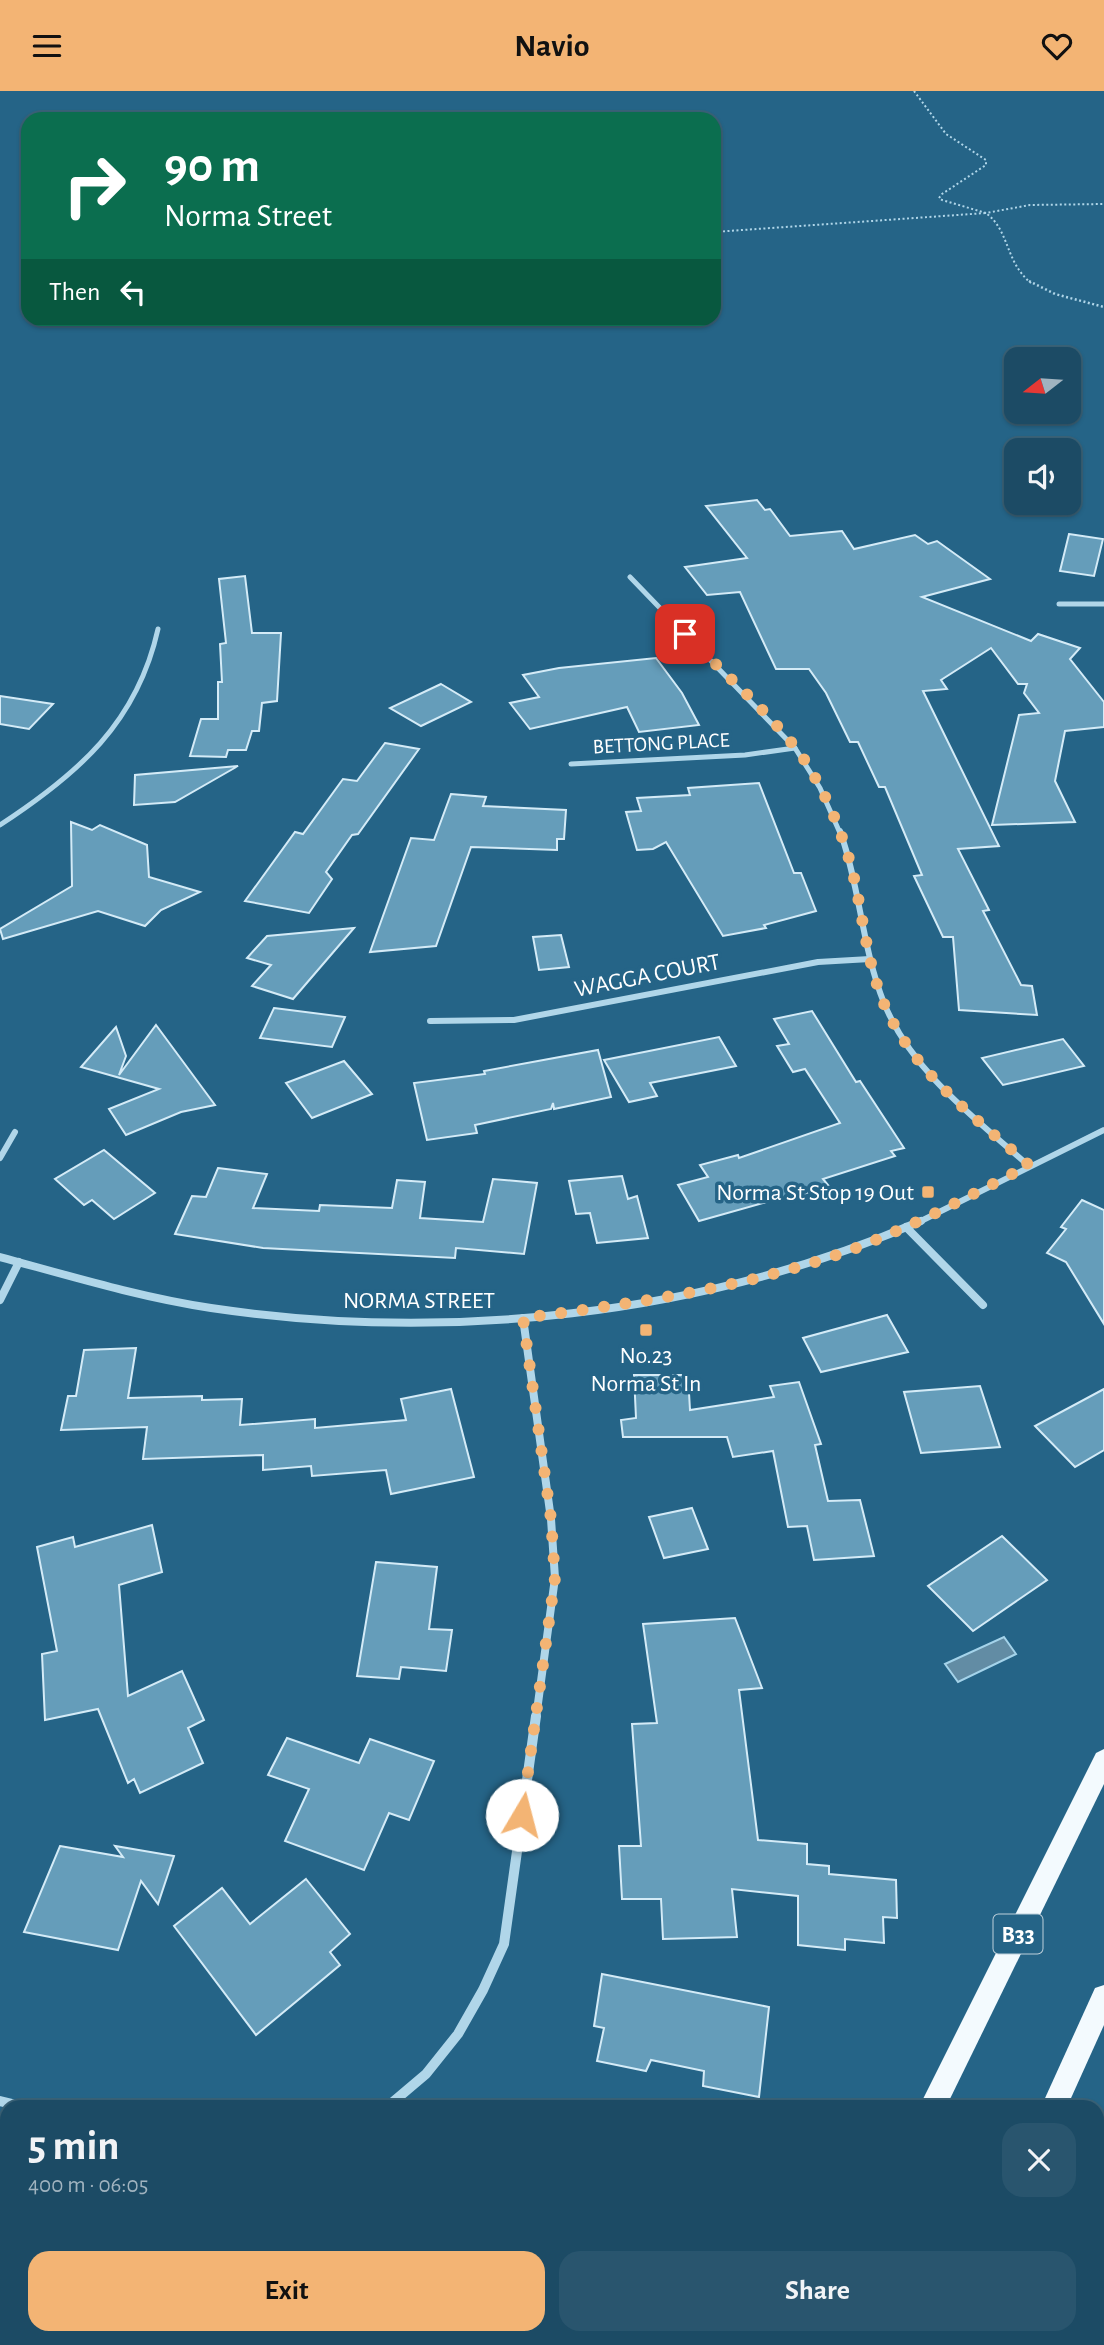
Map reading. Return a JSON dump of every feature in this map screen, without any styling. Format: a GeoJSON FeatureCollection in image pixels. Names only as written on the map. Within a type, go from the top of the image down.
{"type":"FeatureCollection","features":[{"type":"Feature","properties":{"kind":"main road","name":"B33"},"geometry":{"type":"LineString","coordinates":[[935,2100],[1104,1760]]}},
{"type":"Feature","properties":{"kind":"main road"},"geometry":{"type":"LineString","coordinates":[[1057,2100],[1104,1997]]}},
{"type":"Feature","properties":{"kind":"street"},"geometry":{"type":"LineString","coordinates":[[630,577],[795,748],[811,770],[836,821],[850,862],[870,959],[885,1006],[921,1063],[942,1088],[1029,1165]]}},
{"type":"Feature","properties":{"kind":"street"},"geometry":{"type":"LineString","coordinates":[[1059,604],[1104,604]]}},
{"type":"Feature","properties":{"kind":"street"},"geometry":{"type":"LineString","coordinates":[[0,825],[75,769],[124,718],[142,687],[154,657],[158,629]]}},
{"type":"Feature","properties":{"kind":"street","name":"BETTONG PLACE"},"geometry":{"type":"LineString","coordinates":[[571,764],[745,755],[795,748]]}},
{"type":"Feature","properties":{"kind":"street","name":"WAGGA COURT"},"geometry":{"type":"LineString","coordinates":[[430,1021],[514,1020],[818,963],[870,959]]}},
{"type":"Feature","properties":{"kind":"street","name":"NORMA STREET"},"geometry":{"type":"LineString","coordinates":[[0,1257],[157,1298],[270,1315],[370,1321],[523,1318],[615,1306],[753,1277],[858,1247],[906,1227],[1104,1130]]}},
{"type":"Feature","properties":{"kind":"street"},"geometry":{"type":"LineString","coordinates":[[0,1158],[15,1132]]}},
{"type":"Feature","properties":{"kind":"street"},"geometry":{"type":"LineString","coordinates":[[906,1227],[984,1305]]}},
{"type":"Feature","properties":{"kind":"street"},"geometry":{"type":"LineString","coordinates":[[0,1300],[19,1262]]}},
{"type":"Feature","properties":{"kind":"street"},"geometry":{"type":"LineString","coordinates":[[395,2100],[427,2071],[459,2032],[486,1990],[504,1944],[555,1578],[551,1519],[523,1318]]}},
{"type":"Feature","properties":{"kind":"path"},"geometry":{"type":"LineString","coordinates":[[914,91],[946,134],[986,160],[986,165],[939,198],[986,213],[1001,231],[1015,268],[1047,293],[1104,307]]}},
{"type":"Feature","properties":{"kind":"path"},"geometry":{"type":"LineString","coordinates":[[721,232],[986,213],[1030,205],[1104,204]]}},
{"type":"Feature","properties":{"kind":"shaded area"},"geometry":{"type":"Polygon","coordinates":[[[1004,1637],[1016,1654],[958,1682],[945,1664],[1004,1637]]]}},
{"type":"Feature","properties":{"kind":"building"},"geometry":{"type":"Polygon","coordinates":[[[757,500],[765,510],[770,509],[790,536],[842,531],[854,549],[915,535],[928,544],[937,541],[990,579],[922,597],[1031,641],[1038,634],[1080,648],[1070,659],[1104,702],[1104,727],[1065,731],[1055,781],[1075,822],[992,825],[1019,715],[1039,713],[1024,693],[1027,684],[1018,684],[991,648],[941,680],[947,689],[923,691],[999,846],[958,849],[989,910],[983,911],[1021,985],[1032,986],[1037,1015],[959,1010],[953,937],[943,937],[914,876],[922,875],[885,787],[879,787],[858,742],[850,742],[826,693],[809,669],[776,669],[740,592],[707,595],[685,567],[747,558],[706,506],[757,500]]]}},
{"type":"Feature","properties":{"kind":"building"},"geometry":{"type":"Polygon","coordinates":[[[1069,534],[1103,539],[1094,576],[1060,571],[1069,534]]]}},
{"type":"Feature","properties":{"kind":"building"},"geometry":{"type":"Polygon","coordinates":[[[245,576],[252,633],[281,633],[277,701],[262,703],[259,731],[252,731],[246,750],[228,750],[226,757],[190,756],[201,719],[218,719],[218,682],[222,682],[220,644],[226,643],[219,579],[245,576]]]}},
{"type":"Feature","properties":{"kind":"building"},"geometry":{"type":"Polygon","coordinates":[[[656,658],[682,693],[699,725],[639,732],[627,707],[530,729],[510,703],[539,697],[523,675],[559,668],[656,658]]]}},
{"type":"Feature","properties":{"kind":"building"},"geometry":{"type":"Polygon","coordinates":[[[441,684],[471,702],[421,726],[390,708],[441,684]]]}},
{"type":"Feature","properties":{"kind":"building"},"geometry":{"type":"Polygon","coordinates":[[[0,696],[53,704],[29,729],[0,724],[0,696]]]}},
{"type":"Feature","properties":{"kind":"building"},"geometry":{"type":"Polygon","coordinates":[[[385,743],[419,749],[358,834],[352,835],[326,872],[332,879],[309,913],[245,901],[295,832],[303,834],[343,779],[357,781],[385,743]]]}},
{"type":"Feature","properties":{"kind":"building"},"geometry":{"type":"Polygon","coordinates":[[[238,766],[175,802],[134,805],[135,775],[238,766]]]}},
{"type":"Feature","properties":{"kind":"building"},"geometry":{"type":"Polygon","coordinates":[[[759,783],[794,873],[801,873],[816,911],[764,925],[766,928],[723,936],[666,842],[653,849],[637,850],[626,812],[641,811],[637,798],[690,795],[688,788],[759,783]]]}},
{"type":"Feature","properties":{"kind":"building"},"geometry":{"type":"Polygon","coordinates":[[[451,794],[486,797],[483,806],[566,810],[564,839],[557,839],[557,850],[471,847],[436,946],[370,952],[411,838],[434,840],[451,794]]]}},
{"type":"Feature","properties":{"kind":"building"},"geometry":{"type":"Polygon","coordinates":[[[71,822],[92,830],[100,825],[147,845],[149,877],[200,892],[161,910],[145,926],[98,911],[3,939],[0,929],[72,886],[71,822]]]}},
{"type":"Feature","properties":{"kind":"building"},"geometry":{"type":"Polygon","coordinates":[[[354,928],[293,999],[252,986],[271,965],[247,958],[267,936],[354,928]]]}},
{"type":"Feature","properties":{"kind":"building"},"geometry":{"type":"Polygon","coordinates":[[[561,935],[569,967],[539,970],[533,937],[561,935]]]}},
{"type":"Feature","properties":{"kind":"building"},"geometry":{"type":"Polygon","coordinates":[[[274,1008],[345,1017],[332,1047],[260,1038],[274,1008]]]}},
{"type":"Feature","properties":{"kind":"building"},"geometry":{"type":"Polygon","coordinates":[[[812,1011],[856,1082],[860,1081],[904,1148],[891,1151],[895,1156],[823,1179],[828,1185],[790,1199],[788,1196],[699,1221],[678,1185],[708,1177],[700,1165],[738,1155],[739,1158],[840,1123],[805,1069],[793,1072],[777,1046],[789,1044],[774,1019],[812,1011]]]}},
{"type":"Feature","properties":{"kind":"building"},"geometry":{"type":"Polygon","coordinates":[[[156,1025],[215,1105],[181,1112],[126,1135],[109,1109],[159,1089],[81,1067],[116,1027],[126,1056],[119,1075],[156,1025]]]}},
{"type":"Feature","properties":{"kind":"building"},"geometry":{"type":"Polygon","coordinates":[[[719,1037],[736,1066],[650,1083],[657,1096],[629,1102],[604,1060],[719,1037]]]}},
{"type":"Feature","properties":{"kind":"building"},"geometry":{"type":"Polygon","coordinates":[[[1063,1039],[1084,1066],[1003,1085],[982,1058],[1063,1039]]]}},
{"type":"Feature","properties":{"kind":"building"},"geometry":{"type":"Polygon","coordinates":[[[598,1050],[611,1097],[554,1109],[553,1103],[551,1109],[475,1125],[477,1133],[427,1140],[414,1083],[485,1074],[484,1071],[598,1050]]]}},
{"type":"Feature","properties":{"kind":"building"},"geometry":{"type":"Polygon","coordinates":[[[344,1061],[372,1094],[312,1118],[286,1083],[344,1061]]]}},
{"type":"Feature","properties":{"kind":"building"},"geometry":{"type":"Polygon","coordinates":[[[104,1150],[155,1193],[114,1219],[92,1200],[84,1205],[55,1179],[104,1150]]]}},
{"type":"Feature","properties":{"kind":"building"},"geometry":{"type":"Polygon","coordinates":[[[218,1168],[267,1174],[253,1208],[319,1211],[320,1205],[392,1208],[397,1180],[425,1182],[420,1218],[483,1222],[493,1179],[537,1183],[524,1254],[456,1248],[455,1258],[263,1248],[175,1234],[192,1196],[206,1197],[218,1168]]]}},
{"type":"Feature","properties":{"kind":"building"},"geometry":{"type":"Polygon","coordinates":[[[622,1176],[628,1199],[637,1196],[648,1238],[597,1243],[590,1213],[576,1214],[569,1181],[622,1176]]]}},
{"type":"Feature","properties":{"kind":"building"},"geometry":{"type":"Polygon","coordinates":[[[1082,1200],[1104,1210],[1104,1324],[1066,1262],[1047,1253],[1066,1229],[1061,1227],[1082,1200]]]}},
{"type":"Feature","properties":{"kind":"building"},"geometry":{"type":"Polygon","coordinates":[[[887,1315],[908,1352],[821,1372],[803,1338],[887,1315]]]}},
{"type":"Feature","properties":{"kind":"building"},"geometry":{"type":"Polygon","coordinates":[[[136,1348],[128,1398],[202,1396],[202,1400],[242,1399],[240,1425],[315,1419],[315,1428],[406,1420],[401,1399],[451,1389],[474,1477],[391,1494],[386,1470],[312,1476],[311,1466],[263,1470],[263,1455],[143,1459],[147,1427],[61,1430],[68,1396],[76,1396],[84,1350],[136,1348]]]}},
{"type":"Feature","properties":{"kind":"building"},"geometry":{"type":"Polygon","coordinates":[[[634,1375],[688,1375],[690,1410],[774,1397],[770,1386],[799,1382],[821,1444],[815,1445],[828,1501],[860,1500],[874,1556],[814,1560],[807,1526],[788,1527],[773,1451],[733,1457],[727,1437],[623,1437],[621,1420],[636,1418],[634,1375]]]}},
{"type":"Feature","properties":{"kind":"building"},"geometry":{"type":"Polygon","coordinates":[[[980,1386],[1000,1447],[921,1453],[904,1392],[980,1386]]]}},
{"type":"Feature","properties":{"kind":"building"},"geometry":{"type":"Polygon","coordinates":[[[1104,1389],[1104,1450],[1075,1467],[1035,1426],[1104,1389]]]}},
{"type":"Feature","properties":{"kind":"building"},"geometry":{"type":"Polygon","coordinates":[[[692,1508],[708,1549],[664,1558],[649,1517],[692,1508]]]}},
{"type":"Feature","properties":{"kind":"building"},"geometry":{"type":"Polygon","coordinates":[[[152,1525],[162,1572],[119,1585],[128,1696],[182,1671],[204,1720],[188,1728],[203,1763],[140,1793],[134,1779],[128,1783],[98,1709],[45,1720],[42,1654],[57,1651],[37,1547],[73,1537],[75,1547],[152,1525]]]}},
{"type":"Feature","properties":{"kind":"building"},"geometry":{"type":"Polygon","coordinates":[[[1002,1536],[1047,1580],[973,1631],[928,1586],[1002,1536]]]}},
{"type":"Feature","properties":{"kind":"building"},"geometry":{"type":"Polygon","coordinates":[[[376,1562],[437,1567],[429,1629],[452,1630],[446,1671],[401,1667],[399,1679],[357,1676],[376,1562]]]}},
{"type":"Feature","properties":{"kind":"building"},"geometry":{"type":"Polygon","coordinates":[[[735,1618],[762,1688],[739,1690],[758,1840],[807,1844],[807,1864],[829,1866],[829,1874],[896,1880],[897,1918],[883,1917],[884,1943],[845,1939],[845,1950],[798,1945],[798,1896],[732,1889],[737,1937],[663,1939],[661,1899],[622,1899],[619,1846],[641,1846],[632,1724],[657,1723],[643,1624],[735,1618]]]}},
{"type":"Feature","properties":{"kind":"building"},"geometry":{"type":"Polygon","coordinates":[[[287,1738],[359,1763],[370,1739],[434,1761],[409,1820],[389,1813],[364,1870],[285,1841],[309,1789],[268,1775],[287,1738]]]}},
{"type":"Feature","properties":{"kind":"building"},"geometry":{"type":"Polygon","coordinates":[[[60,1846],[123,1857],[115,1846],[174,1856],[158,1904],[141,1881],[118,1950],[24,1932],[60,1846]]]}},
{"type":"Feature","properties":{"kind":"building"},"geometry":{"type":"Polygon","coordinates":[[[306,1879],[350,1934],[330,1952],[340,1965],[256,2035],[174,1926],[222,1888],[250,1924],[306,1879]]]}},
{"type":"Feature","properties":{"kind":"building"},"geometry":{"type":"Polygon","coordinates":[[[602,1974],[769,2007],[759,2097],[703,2086],[704,2071],[651,2060],[646,2071],[597,2061],[604,2028],[594,2026],[602,1974]]]}},
{"type":"Feature","properties":{"kind":"place","name":"Norma St Stop 19 Out"},"geometry":{"type":"Point","coordinates":[928,1192]}},
{"type":"Feature","properties":{"kind":"place","name":"No.23 Norma St In"},"geometry":{"type":"Point","coordinates":[646,1330]}},
{"type":"Feature","properties":{"kind":"route"},"geometry":{"type":"LineString","coordinates":[[522,1815],[555,1578],[551,1519],[523,1318],[615,1306],[699,1290],[803,1264],[858,1247],[906,1227],[1029,1165],[942,1088],[902,1036],[885,1006],[870,959],[850,862],[824,794],[795,748],[685,634]]}}]}
